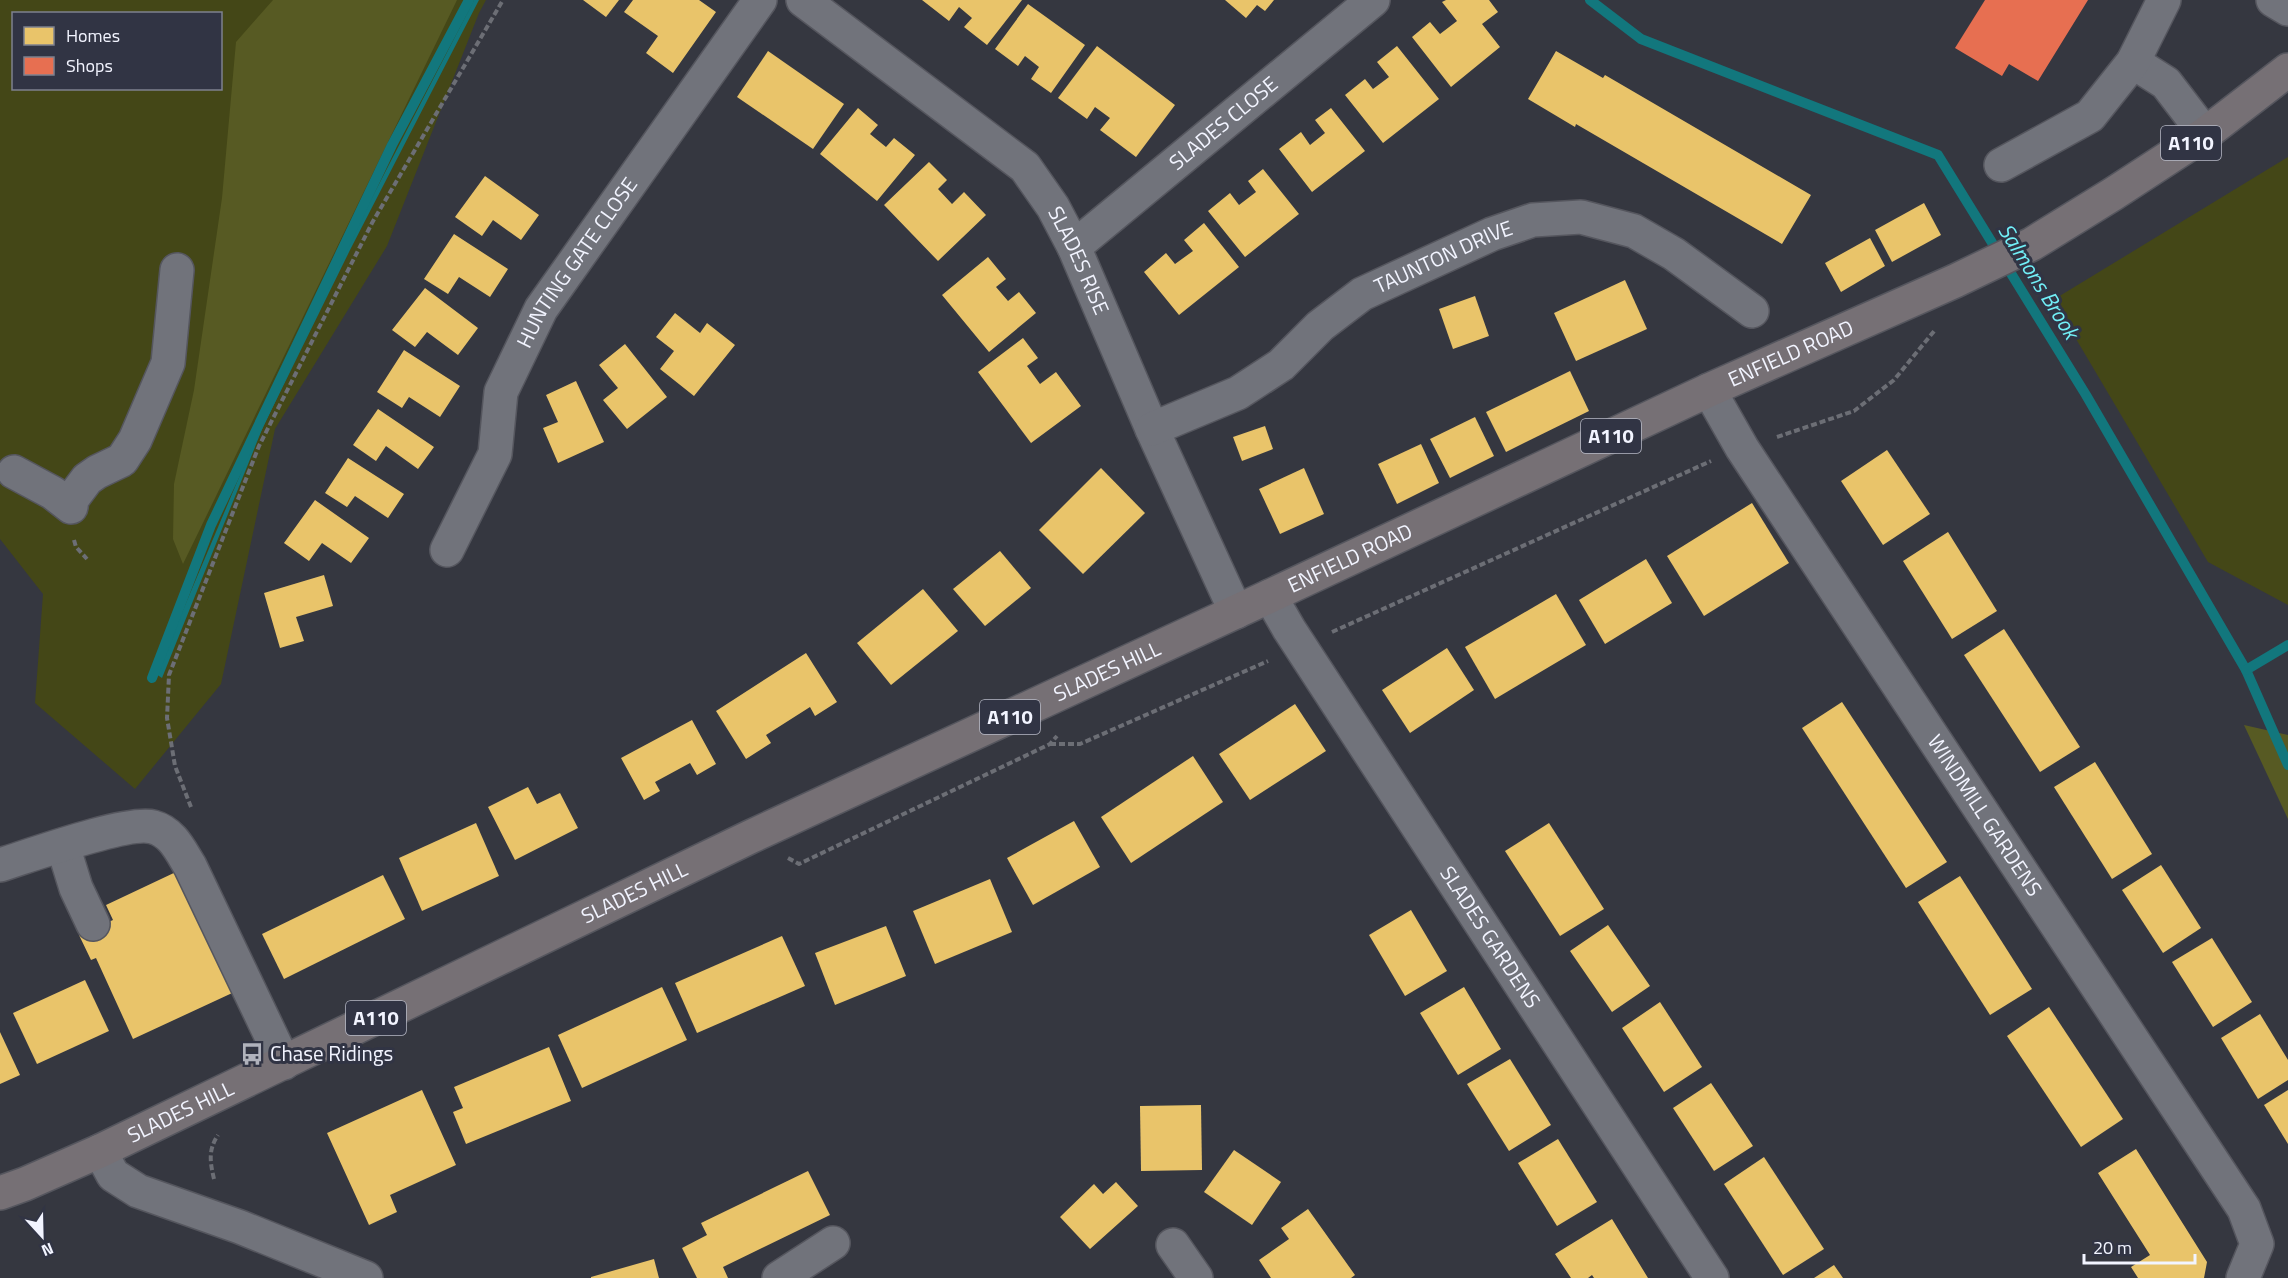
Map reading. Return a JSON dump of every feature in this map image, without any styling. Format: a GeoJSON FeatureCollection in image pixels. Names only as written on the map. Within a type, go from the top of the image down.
{"type":"FeatureCollection","features":[{"type":"Feature","properties":{"kind":"main road","name":"ENFIELD ROAD"},"geometry":{"type":"LineString","coordinates":[[1270,596],[1709,390],[1955,281],[2032,244],[2205,134],[2288,70]]}},
{"type":"Feature","properties":{"kind":"main road","name":"SLADES HILL"},"geometry":{"type":"LineString","coordinates":[[0,1193],[25,1185],[100,1151],[750,837],[1270,596]]}},
{"type":"Feature","properties":{"kind":"street","name":"HUNTING GATE CLOSE"},"geometry":{"type":"LineString","coordinates":[[447,550],[495,454],[501,392],[541,309],[760,0]]}},
{"type":"Feature","properties":{"kind":"street","name":"SLADES RISE"},"geometry":{"type":"LineString","coordinates":[[803,0],[1025,166],[1053,207],[1074,247],[1152,429],[1236,612]]}},
{"type":"Feature","properties":{"kind":"street","name":"SLADES CLOSE"},"geometry":{"type":"LineString","coordinates":[[1074,247],[1373,0]]}},
{"type":"Feature","properties":{"kind":"street"},"geometry":{"type":"LineString","coordinates":[[2001,165],[2090,116],[2133,62],[2164,0]]}},
{"type":"Feature","properties":{"kind":"street"},"geometry":{"type":"LineString","coordinates":[[2273,0],[2288,9]]}},
{"type":"Feature","properties":{"kind":"street"},"geometry":{"type":"LineString","coordinates":[[2133,62],[2166,83],[2205,134]]}},
{"type":"Feature","properties":{"kind":"street","name":"TAUNTON DRIVE"},"geometry":{"type":"LineString","coordinates":[[1152,429],[1238,393],[1281,365],[1320,326],[1362,294],[1492,234],[1533,220],[1581,217],[1634,231],[1674,254],[1752,310]]}},
{"type":"Feature","properties":{"kind":"street"},"geometry":{"type":"LineString","coordinates":[[14,471],[53,493],[70,507],[72,499],[87,479],[122,460],[135,441],[168,363],[177,270]]}},
{"type":"Feature","properties":{"kind":"street","name":"WINDMILL GARDENS"},"geometry":{"type":"LineString","coordinates":[[1709,390],[1742,448],[2244,1209],[2258,1244],[2243,1278]]}},
{"type":"Feature","properties":{"kind":"street","name":"SLADES GARDENS"},"geometry":{"type":"LineString","coordinates":[[1270,596],[1712,1278]]}},
{"type":"Feature","properties":{"kind":"street"},"geometry":{"type":"LineString","coordinates":[[0,865],[117,829],[152,826],[172,837],[190,866],[284,1063]]}},
{"type":"Feature","properties":{"kind":"street"},"geometry":{"type":"LineString","coordinates":[[63,846],[76,888],[93,924]]}},
{"type":"Feature","properties":{"kind":"street"},"geometry":{"type":"LineString","coordinates":[[100,1151],[113,1175],[138,1191],[240,1227],[366,1278]]}},
{"type":"Feature","properties":{"kind":"street"},"geometry":{"type":"LineString","coordinates":[[779,1278],[833,1242]]}},
{"type":"Feature","properties":{"kind":"street"},"geometry":{"type":"LineString","coordinates":[[1173,1245],[1196,1278]]}},
{"type":"Feature","properties":{"kind":"path"},"geometry":{"type":"LineString","coordinates":[[192,809],[176,766],[167,717],[169,675],[173,664],[259,446],[372,223],[503,0]]}},
{"type":"Feature","properties":{"kind":"path"},"geometry":{"type":"LineString","coordinates":[[750,837],[799,864],[1050,744],[1080,744],[1742,448],[1854,411],[1894,380],[1939,324]]}},
{"type":"Feature","properties":{"kind":"path"},"geometry":{"type":"LineString","coordinates":[[216,1188],[210,1161],[211,1146],[221,1130]]}},
{"type":"Feature","properties":{"kind":"green space"},"geometry":{"type":"Polygon","coordinates":[[[0,0],[486,0],[387,246],[275,429],[221,684],[135,789],[35,703],[43,594],[0,539],[0,0]]]}},
{"type":"Feature","properties":{"kind":"green space"},"geometry":{"type":"Polygon","coordinates":[[[273,0],[457,0],[183,564],[173,539],[174,484],[194,390],[222,198],[236,42],[273,0]]]}},
{"type":"Feature","properties":{"kind":"green space"},"geometry":{"type":"Polygon","coordinates":[[[2288,157],[2288,605],[2208,562],[2053,300],[2288,157]]]}},
{"type":"Feature","properties":{"kind":"green space"},"geometry":{"type":"Polygon","coordinates":[[[2244,725],[2288,735],[2288,819],[2244,725]]]}},
{"type":"Feature","properties":{"kind":"water"},"geometry":{"type":"Polygon","coordinates":[[[474,0],[479,0],[350,250],[263,427],[162,678],[156,674],[251,449],[346,248],[474,0]]]}},
{"type":"Feature","properties":{"kind":"building: Homes"},"geometry":{"type":"Polygon","coordinates":[[[583,0],[619,0],[606,17],[583,0]]]}},
{"type":"Feature","properties":{"kind":"building: Homes"},"geometry":{"type":"Polygon","coordinates":[[[633,0],[699,0],[716,12],[673,73],[646,53],[658,36],[624,12],[633,0]]]}},
{"type":"Feature","properties":{"kind":"building: Homes"},"geometry":{"type":"Polygon","coordinates":[[[922,0],[1022,0],[987,45],[964,27],[972,18],[959,7],[949,21],[922,0]]]}},
{"type":"Feature","properties":{"kind":"building: Homes"},"geometry":{"type":"Polygon","coordinates":[[[1225,0],[1274,0],[1265,11],[1257,5],[1246,18],[1225,0]]]}},
{"type":"Feature","properties":{"kind":"building: Homes"},"geometry":{"type":"Polygon","coordinates":[[[1446,0],[1489,0],[1498,12],[1482,24],[1500,47],[1451,87],[1412,37],[1430,22],[1440,34],[1457,21],[1442,2],[1446,0]]]}},
{"type":"Feature","properties":{"kind":"building: Homes"},"geometry":{"type":"Polygon","coordinates":[[[1028,4],[1085,45],[1051,93],[1031,79],[1039,67],[1025,56],[1018,66],[995,49],[1028,4]]]}},
{"type":"Feature","properties":{"kind":"building: Homes"},"geometry":{"type":"Polygon","coordinates":[[[1097,46],[1175,105],[1136,157],[1100,130],[1110,118],[1095,107],[1087,119],[1058,98],[1097,46]]]}},
{"type":"Feature","properties":{"kind":"building: Homes"},"geometry":{"type":"Polygon","coordinates":[[[1397,46],[1439,99],[1383,143],[1345,95],[1365,79],[1373,89],[1389,77],[1377,62],[1397,46]]]}},
{"type":"Feature","properties":{"kind":"building: Homes"},"geometry":{"type":"Polygon","coordinates":[[[768,51],[844,104],[813,149],[737,97],[768,51]]]}},
{"type":"Feature","properties":{"kind":"building: Homes"},"geometry":{"type":"Polygon","coordinates":[[[1556,51],[1603,78],[1605,75],[1811,195],[1782,244],[1576,124],[1575,127],[1528,99],[1556,51]]]}},
{"type":"Feature","properties":{"kind":"building: Homes"},"geometry":{"type":"Polygon","coordinates":[[[858,108],[878,125],[870,134],[886,147],[894,138],[915,155],[877,201],[820,154],[858,108]]]}},
{"type":"Feature","properties":{"kind":"building: Homes"},"geometry":{"type":"Polygon","coordinates":[[[1331,108],[1365,151],[1312,192],[1279,149],[1301,132],[1310,145],[1325,133],[1315,120],[1331,108]]]}},
{"type":"Feature","properties":{"kind":"building: Homes"},"geometry":{"type":"Polygon","coordinates":[[[929,162],[947,180],[938,189],[952,204],[964,192],[986,215],[938,261],[884,205],[929,162]]]}},
{"type":"Feature","properties":{"kind":"building: Homes"},"geometry":{"type":"Polygon","coordinates":[[[1263,169],[1299,214],[1245,257],[1208,211],[1230,193],[1239,205],[1256,192],[1248,181],[1263,169]]]}},
{"type":"Feature","properties":{"kind":"building: Homes"},"geometry":{"type":"Polygon","coordinates":[[[485,176],[539,215],[521,240],[493,220],[482,236],[455,217],[485,176]]]}},
{"type":"Feature","properties":{"kind":"building: Homes"},"geometry":{"type":"Polygon","coordinates":[[[1924,203],[1941,235],[1892,262],[1875,230],[1924,203]]]}},
{"type":"Feature","properties":{"kind":"building: Homes"},"geometry":{"type":"Polygon","coordinates":[[[1204,223],[1239,267],[1179,315],[1144,272],[1166,253],[1175,264],[1193,251],[1184,240],[1204,223]]]}},
{"type":"Feature","properties":{"kind":"building: Homes"},"geometry":{"type":"Polygon","coordinates":[[[454,234],[508,269],[490,297],[459,277],[448,294],[424,279],[454,234]]]}},
{"type":"Feature","properties":{"kind":"building: Homes"},"geometry":{"type":"Polygon","coordinates":[[[1870,238],[1885,266],[1841,292],[1825,263],[1870,238]]]}},
{"type":"Feature","properties":{"kind":"building: Homes"},"geometry":{"type":"Polygon","coordinates":[[[988,257],[1006,279],[996,287],[1008,301],[1019,292],[1036,313],[989,352],[942,295],[988,257]]]}},
{"type":"Feature","properties":{"kind":"building: Homes"},"geometry":{"type":"Polygon","coordinates":[[[1625,280],[1647,329],[1576,361],[1554,313],[1625,280]]]}},
{"type":"Feature","properties":{"kind":"building: Homes"},"geometry":{"type":"Polygon","coordinates":[[[425,288],[478,328],[458,355],[427,332],[415,347],[392,330],[425,288]]]}},
{"type":"Feature","properties":{"kind":"building: Homes"},"geometry":{"type":"Polygon","coordinates":[[[1475,296],[1489,336],[1453,349],[1439,309],[1475,296]]]}},
{"type":"Feature","properties":{"kind":"building: Homes"},"geometry":{"type":"Polygon","coordinates":[[[675,313],[700,333],[707,323],[735,345],[694,396],[660,369],[674,351],[656,337],[675,313]]]}},
{"type":"Feature","properties":{"kind":"building: Homes"},"geometry":{"type":"Polygon","coordinates":[[[1023,338],[1038,358],[1027,366],[1040,384],[1056,372],[1081,406],[1031,443],[978,372],[1023,338]]]}},
{"type":"Feature","properties":{"kind":"building: Homes"},"geometry":{"type":"Polygon","coordinates":[[[625,344],[667,397],[627,429],[603,400],[618,388],[599,365],[625,344]]]}},
{"type":"Feature","properties":{"kind":"building: Homes"},"geometry":{"type":"Polygon","coordinates":[[[404,350],[460,386],[440,417],[409,397],[402,408],[377,392],[404,350]]]}},
{"type":"Feature","properties":{"kind":"building: Homes"},"geometry":{"type":"Polygon","coordinates":[[[1570,371],[1589,411],[1506,452],[1486,412],[1570,371]]]}},
{"type":"Feature","properties":{"kind":"building: Homes"},"geometry":{"type":"Polygon","coordinates":[[[576,381],[604,442],[558,463],[543,428],[558,422],[546,395],[576,381]]]}},
{"type":"Feature","properties":{"kind":"building: Homes"},"geometry":{"type":"Polygon","coordinates":[[[378,409],[434,447],[418,469],[386,446],[376,461],[353,445],[378,409]]]}},
{"type":"Feature","properties":{"kind":"building: Homes"},"geometry":{"type":"Polygon","coordinates":[[[1475,417],[1494,456],[1450,478],[1430,439],[1475,417]]]}},
{"type":"Feature","properties":{"kind":"building: Homes"},"geometry":{"type":"Polygon","coordinates":[[[1265,426],[1273,449],[1242,461],[1233,437],[1265,426]]]}},
{"type":"Feature","properties":{"kind":"building: Homes"},"geometry":{"type":"Polygon","coordinates":[[[1421,444],[1439,483],[1397,504],[1378,464],[1421,444]]]}},
{"type":"Feature","properties":{"kind":"building: Homes"},"geometry":{"type":"Polygon","coordinates":[[[1887,450],[1930,514],[1883,545],[1841,481],[1887,450]]]}},
{"type":"Feature","properties":{"kind":"building: Homes"},"geometry":{"type":"Polygon","coordinates":[[[348,458],[404,494],[388,518],[355,496],[347,507],[325,493],[348,458]]]}},
{"type":"Feature","properties":{"kind":"building: Homes"},"geometry":{"type":"Polygon","coordinates":[[[1101,468],[1145,513],[1083,574],[1039,530],[1101,468]]]}},
{"type":"Feature","properties":{"kind":"building: Homes"},"geometry":{"type":"Polygon","coordinates":[[[1304,468],[1324,514],[1280,534],[1259,489],[1304,468]]]}},
{"type":"Feature","properties":{"kind":"building: Homes"},"geometry":{"type":"Polygon","coordinates":[[[315,500],[369,538],[351,563],[322,543],[309,561],[284,543],[315,500]]]}},
{"type":"Feature","properties":{"kind":"building: Homes"},"geometry":{"type":"Polygon","coordinates":[[[1752,503],[1789,563],[1704,616],[1667,556],[1752,503]]]}},
{"type":"Feature","properties":{"kind":"building: Homes"},"geometry":{"type":"Polygon","coordinates":[[[1948,532],[1997,611],[1952,639],[1903,561],[1948,532]]]}},
{"type":"Feature","properties":{"kind":"building: Homes"},"geometry":{"type":"Polygon","coordinates":[[[1000,551],[1031,588],[985,626],[953,589],[1000,551]]]}},
{"type":"Feature","properties":{"kind":"building: Homes"},"geometry":{"type":"Polygon","coordinates":[[[1646,559],[1672,603],[1605,644],[1579,600],[1646,559]]]}},
{"type":"Feature","properties":{"kind":"building: Homes"},"geometry":{"type":"Polygon","coordinates":[[[324,575],[333,606],[296,617],[304,641],[280,648],[264,593],[324,575]]]}},
{"type":"Feature","properties":{"kind":"building: Homes"},"geometry":{"type":"Polygon","coordinates":[[[923,589],[958,631],[891,685],[857,643],[923,589]]]}},
{"type":"Feature","properties":{"kind":"building: Homes"},"geometry":{"type":"Polygon","coordinates":[[[1556,594],[1586,645],[1495,699],[1465,647],[1556,594]]]}},
{"type":"Feature","properties":{"kind":"building: Homes"},"geometry":{"type":"Polygon","coordinates":[[[2004,629],[2080,747],[2040,772],[1964,655],[2004,629]]]}},
{"type":"Feature","properties":{"kind":"building: Homes"},"geometry":{"type":"Polygon","coordinates":[[[1447,648],[1474,690],[1410,733],[1382,690],[1447,648]]]}},
{"type":"Feature","properties":{"kind":"building: Homes"},"geometry":{"type":"Polygon","coordinates":[[[806,653],[837,702],[815,716],[810,707],[766,735],[771,743],[746,759],[716,711],[806,653]]]}},
{"type":"Feature","properties":{"kind":"building: Homes"},"geometry":{"type":"Polygon","coordinates":[[[1842,702],[1947,862],[1906,888],[1802,728],[1842,702]]]}},
{"type":"Feature","properties":{"kind":"building: Homes"},"geometry":{"type":"Polygon","coordinates":[[[1295,704],[1326,751],[1250,800],[1219,754],[1295,704]]]}},
{"type":"Feature","properties":{"kind":"building: Homes"},"geometry":{"type":"Polygon","coordinates":[[[692,720],[716,764],[697,775],[690,763],[655,782],[660,791],[644,800],[621,758],[692,720]]]}},
{"type":"Feature","properties":{"kind":"building: Homes"},"geometry":{"type":"Polygon","coordinates":[[[1193,756],[1223,802],[1131,863],[1101,817],[1193,756]]]}},
{"type":"Feature","properties":{"kind":"building: Homes"},"geometry":{"type":"Polygon","coordinates":[[[2095,762],[2152,854],[2112,879],[2054,787],[2095,762]]]}},
{"type":"Feature","properties":{"kind":"building: Homes"},"geometry":{"type":"Polygon","coordinates":[[[528,787],[537,804],[560,793],[578,828],[515,860],[488,807],[528,787]]]}},
{"type":"Feature","properties":{"kind":"building: Homes"},"geometry":{"type":"Polygon","coordinates":[[[1074,821],[1100,867],[1033,905],[1007,858],[1074,821]]]}},
{"type":"Feature","properties":{"kind":"building: Homes"},"geometry":{"type":"Polygon","coordinates":[[[476,823],[499,876],[422,911],[399,858],[476,823]]]}},
{"type":"Feature","properties":{"kind":"building: Homes"},"geometry":{"type":"Polygon","coordinates":[[[1549,823],[1604,909],[1560,936],[1505,851],[1549,823]]]}},
{"type":"Feature","properties":{"kind":"building: Homes"},"geometry":{"type":"Polygon","coordinates":[[[2161,865],[2201,928],[2163,953],[2122,890],[2161,865]]]}},
{"type":"Feature","properties":{"kind":"building: Homes"},"geometry":{"type":"Polygon","coordinates":[[[178,871],[243,988],[133,1039],[96,958],[91,960],[79,935],[113,920],[106,905],[178,871]]]}},
{"type":"Feature","properties":{"kind":"building: Homes"},"geometry":{"type":"Polygon","coordinates":[[[383,875],[405,919],[284,979],[262,934],[383,875]]]}},
{"type":"Feature","properties":{"kind":"building: Homes"},"geometry":{"type":"Polygon","coordinates":[[[1960,876],[2032,989],[1990,1015],[1918,902],[1960,876]]]}},
{"type":"Feature","properties":{"kind":"building: Homes"},"geometry":{"type":"Polygon","coordinates":[[[990,879],[1012,932],[935,964],[913,911],[990,879]]]}},
{"type":"Feature","properties":{"kind":"building: Homes"},"geometry":{"type":"Polygon","coordinates":[[[1411,910],[1447,971],[1405,996],[1369,935],[1411,910]]]}},
{"type":"Feature","properties":{"kind":"building: Homes"},"geometry":{"type":"Polygon","coordinates":[[[1608,925],[1650,986],[1612,1012],[1570,951],[1608,925]]]}},
{"type":"Feature","properties":{"kind":"building: Homes"},"geometry":{"type":"Polygon","coordinates":[[[886,926],[906,976],[835,1005],[815,953],[886,926]]]}},
{"type":"Feature","properties":{"kind":"building: Homes"},"geometry":{"type":"Polygon","coordinates":[[[782,936],[805,986],[697,1033],[675,983],[782,936]]]}},
{"type":"Feature","properties":{"kind":"building: Homes"},"geometry":{"type":"Polygon","coordinates":[[[2212,938],[2252,1002],[2213,1027],[2172,962],[2212,938]]]}},
{"type":"Feature","properties":{"kind":"building: Homes"},"geometry":{"type":"Polygon","coordinates":[[[85,980],[109,1031],[37,1064],[13,1013],[85,980]]]}},
{"type":"Feature","properties":{"kind":"building: Homes"},"geometry":{"type":"Polygon","coordinates":[[[662,987],[687,1040],[582,1088],[558,1035],[662,987]]]}},
{"type":"Feature","properties":{"kind":"building: Homes"},"geometry":{"type":"Polygon","coordinates":[[[1464,987],[1501,1049],[1458,1075],[1420,1013],[1464,987]]]}},
{"type":"Feature","properties":{"kind":"building: Homes"},"geometry":{"type":"Polygon","coordinates":[[[1660,1002],[1702,1067],[1664,1092],[1622,1028],[1660,1002]]]}},
{"type":"Feature","properties":{"kind":"building: Homes"},"geometry":{"type":"Polygon","coordinates":[[[2049,1007],[2123,1119],[2081,1147],[2007,1036],[2049,1007]]]}},
{"type":"Feature","properties":{"kind":"building: Homes"},"geometry":{"type":"Polygon","coordinates":[[[2260,1014],[2288,1060],[2288,1080],[2258,1099],[2221,1038],[2260,1014]]]}},
{"type":"Feature","properties":{"kind":"building: Homes"},"geometry":{"type":"Polygon","coordinates":[[[0,1032],[20,1075],[0,1084],[0,1032]]]}},
{"type":"Feature","properties":{"kind":"building: Homes"},"geometry":{"type":"Polygon","coordinates":[[[549,1047],[571,1101],[466,1144],[453,1112],[463,1108],[454,1087],[549,1047]]]}},
{"type":"Feature","properties":{"kind":"building: Homes"},"geometry":{"type":"Polygon","coordinates":[[[1510,1059],[1551,1125],[1509,1151],[1467,1084],[1510,1059]]]}},
{"type":"Feature","properties":{"kind":"building: Homes"},"geometry":{"type":"Polygon","coordinates":[[[1711,1083],[1753,1146],[1714,1171],[1673,1108],[1711,1083]]]}},
{"type":"Feature","properties":{"kind":"building: Homes"},"geometry":{"type":"Polygon","coordinates":[[[422,1090],[456,1165],[390,1195],[397,1212],[369,1225],[327,1133],[422,1090]]]}},
{"type":"Feature","properties":{"kind":"building: Homes"},"geometry":{"type":"Polygon","coordinates":[[[2288,1090],[2288,1144],[2264,1105],[2288,1090]]]}},
{"type":"Feature","properties":{"kind":"building: Homes"},"geometry":{"type":"Polygon","coordinates":[[[1201,1105],[1202,1170],[1141,1171],[1140,1106],[1201,1105]]]}},
{"type":"Feature","properties":{"kind":"building: Homes"},"geometry":{"type":"Polygon","coordinates":[[[1558,1139],[1597,1202],[1557,1226],[1518,1163],[1558,1139]]]}},
{"type":"Feature","properties":{"kind":"building: Homes"},"geometry":{"type":"Polygon","coordinates":[[[2136,1149],[2207,1262],[2204,1278],[2138,1278],[2131,1267],[2150,1255],[2098,1173],[2136,1149]]]}},
{"type":"Feature","properties":{"kind":"building: Homes"},"geometry":{"type":"Polygon","coordinates":[[[1234,1150],[1281,1182],[1252,1225],[1204,1192],[1234,1150]]]}},
{"type":"Feature","properties":{"kind":"building: Homes"},"geometry":{"type":"Polygon","coordinates":[[[1764,1157],[1824,1249],[1783,1275],[1724,1184],[1764,1157]]]}},
{"type":"Feature","properties":{"kind":"building: Homes"},"geometry":{"type":"Polygon","coordinates":[[[808,1171],[830,1215],[723,1267],[728,1278],[697,1278],[682,1248],[707,1235],[701,1223],[808,1171]]]}},
{"type":"Feature","properties":{"kind":"building: Homes"},"geometry":{"type":"Polygon","coordinates":[[[1116,1182],[1138,1206],[1090,1249],[1060,1217],[1094,1184],[1103,1194],[1116,1182]]]}},
{"type":"Feature","properties":{"kind":"building: Homes"},"geometry":{"type":"Polygon","coordinates":[[[1308,1209],[1355,1275],[1351,1278],[1271,1278],[1259,1260],[1289,1239],[1281,1228],[1308,1209]]]}},
{"type":"Feature","properties":{"kind":"building: Homes"},"geometry":{"type":"Polygon","coordinates":[[[1612,1219],[1648,1278],[1594,1278],[1592,1275],[1588,1278],[1571,1278],[1555,1254],[1612,1219]]]}},
{"type":"Feature","properties":{"kind":"building: Homes"},"geometry":{"type":"Polygon","coordinates":[[[654,1259],[659,1278],[591,1278],[591,1277],[654,1259]]]}},
{"type":"Feature","properties":{"kind":"building: Homes"},"geometry":{"type":"Polygon","coordinates":[[[1834,1265],[1843,1278],[1814,1278],[1834,1265]]]}},
{"type":"Feature","properties":{"kind":"building: Shops"},"geometry":{"type":"Polygon","coordinates":[[[1985,0],[2088,0],[2038,81],[2009,64],[2002,76],[1955,48],[1985,0]]]}},
{"type":"Feature","properties":{"kind":"waterway"},"geometry":{"type":"LineString","coordinates":[[152,678],[211,525],[392,145],[469,0]]}},
{"type":"Feature","properties":{"kind":"waterway","name":"Salmons Brook"},"geometry":{"type":"LineString","coordinates":[[1590,0],[1641,39],[1938,155],[2086,395],[2246,670],[2288,765]]}},
{"type":"Feature","properties":{"kind":"waterway"},"geometry":{"type":"LineString","coordinates":[[2246,670],[2288,645]]}},
{"type":"Feature","properties":{"kind":"place","name":"Chase Ridings"},"geometry":{"type":"Point","coordinates":[252,1054]}}]}
